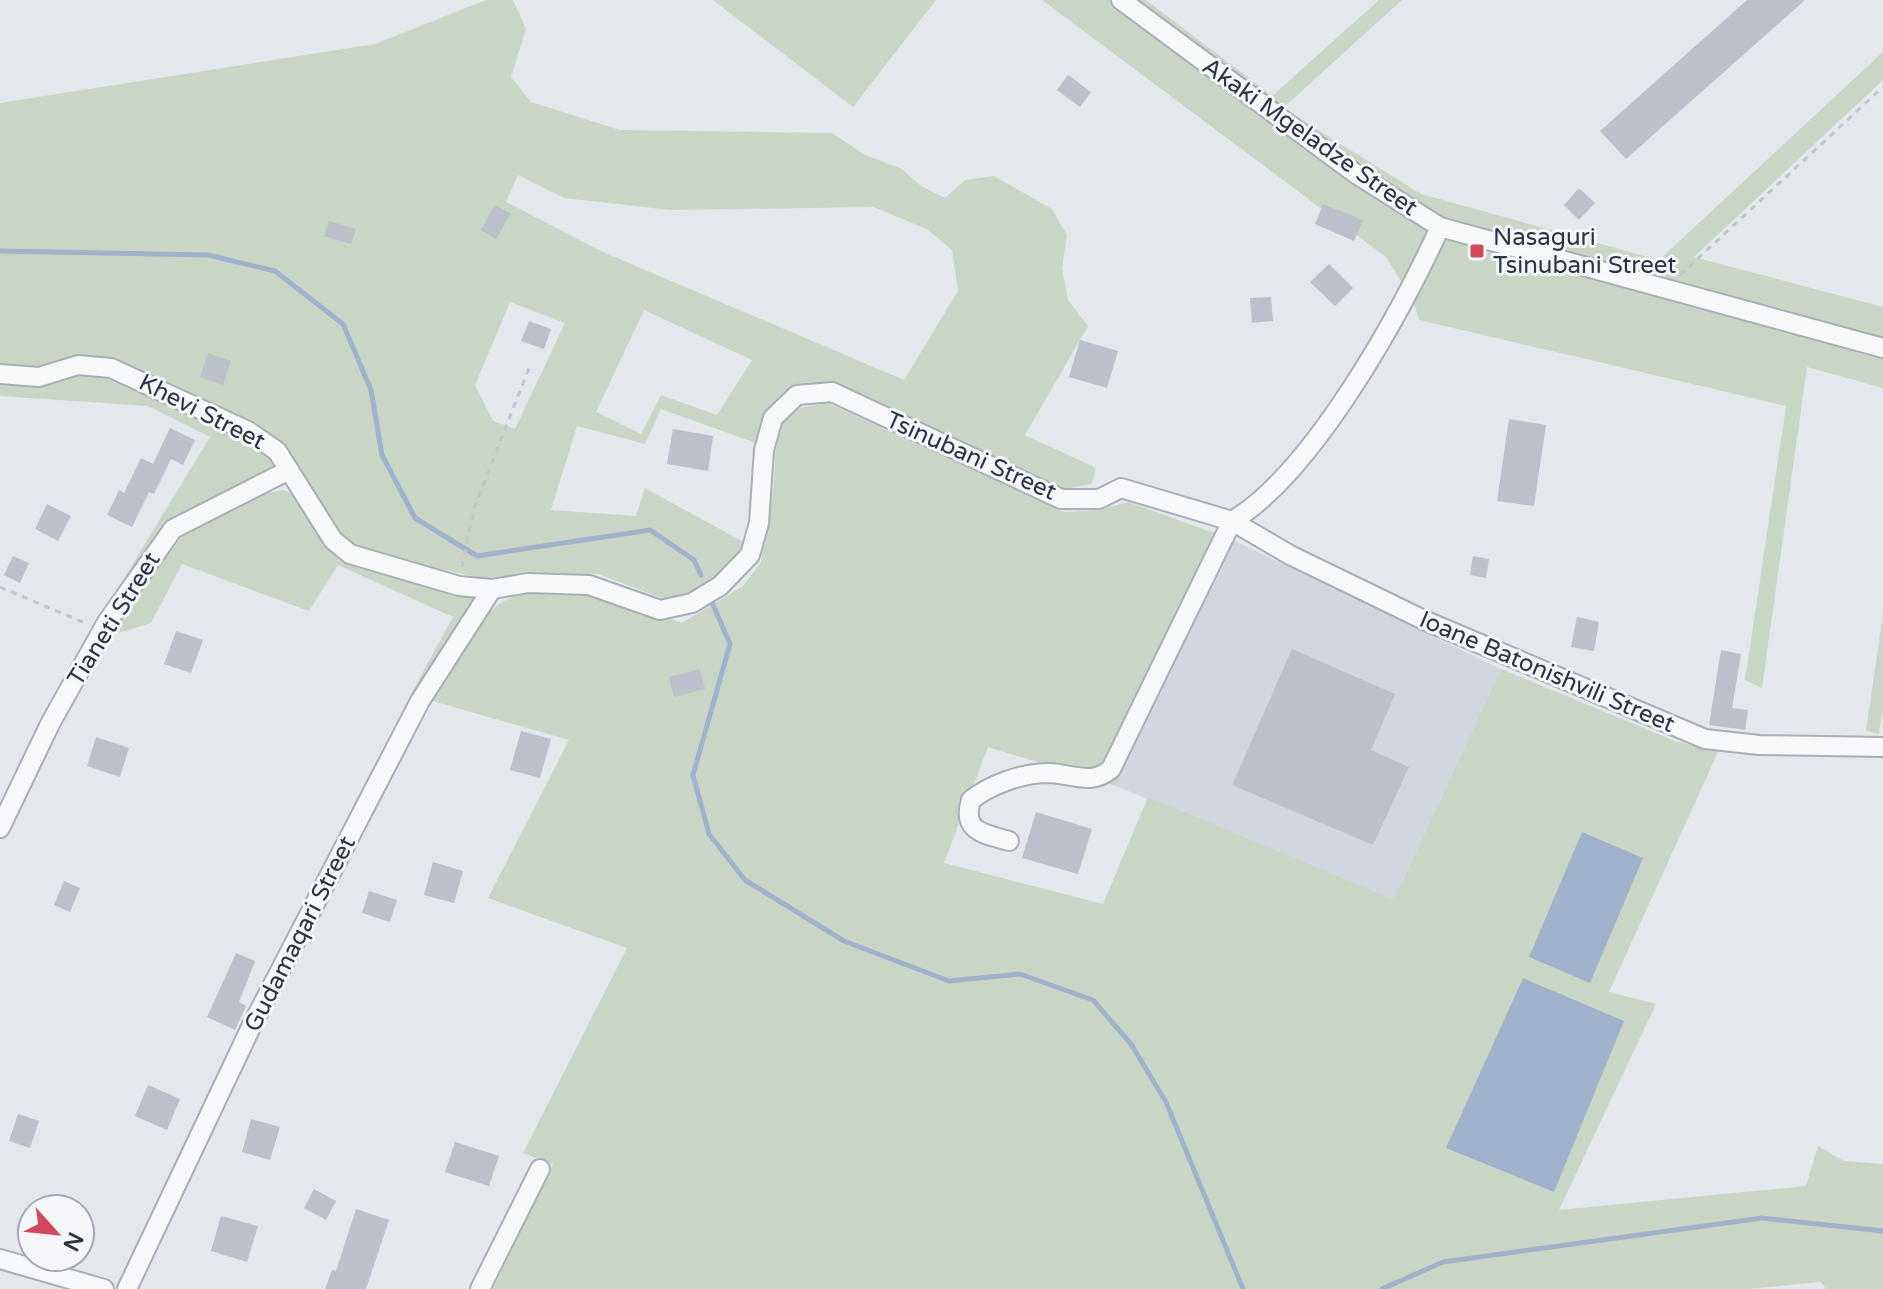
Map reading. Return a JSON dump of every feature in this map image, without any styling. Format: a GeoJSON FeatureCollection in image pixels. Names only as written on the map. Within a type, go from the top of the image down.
{"type":"FeatureCollection","features":[{"type":"Feature","properties":{"kind":"street","name":"Akaki Mgeladze Street"},"geometry":{"type":"LineString","coordinates":[[1121,0],[1356,174],[1440,227],[1883,348]]}},
{"type":"Feature","properties":{"kind":"street"},"geometry":{"type":"LineString","coordinates":[[1009,841],[982,833],[971,825],[967,814],[971,800],[1000,784],[1032,775],[1051,773],[1083,779],[1102,777],[1111,769],[1232,521],[1251,510],[1310,445],[1413,287],[1440,227]]}},
{"type":"Feature","properties":{"kind":"street","name":"Khevi Street"},"geometry":{"type":"LineString","coordinates":[[0,374],[39,377],[78,365],[111,368],[248,431],[277,451],[333,540],[350,554],[459,586],[492,589]]}},
{"type":"Feature","properties":{"kind":"street","name":"Tsinubani Street"},"geometry":{"type":"LineString","coordinates":[[492,589],[528,583],[589,585],[660,610],[692,603],[720,586],[750,555],[759,523],[764,450],[773,418],[797,395],[832,392],[1061,499],[1099,499],[1121,488],[1232,521]]}},
{"type":"Feature","properties":{"kind":"street","name":"Tianeti Street"},"geometry":{"type":"LineString","coordinates":[[0,828],[51,722],[103,630],[173,529],[289,470]]}},
{"type":"Feature","properties":{"kind":"street","name":"Ioane Batonishvili Street"},"geometry":{"type":"LineString","coordinates":[[1232,521],[1290,555],[1426,621],[1705,739],[1759,745],[1883,747]]}},
{"type":"Feature","properties":{"kind":"street","name":"Gudamaqari Street"},"geometry":{"type":"LineString","coordinates":[[127,1289],[252,1025],[420,701],[492,589]]}},
{"type":"Feature","properties":{"kind":"street"},"geometry":{"type":"LineString","coordinates":[[480,1289],[540,1169]]}},
{"type":"Feature","properties":{"kind":"street"},"geometry":{"type":"LineString","coordinates":[[0,1259],[104,1289]]}},
{"type":"Feature","properties":{"kind":"path"},"geometry":{"type":"LineString","coordinates":[[1667,287],[1883,87]]}},
{"type":"Feature","properties":{"kind":"path"},"geometry":{"type":"LineString","coordinates":[[459,586],[474,508],[531,363]]}},
{"type":"Feature","properties":{"kind":"path"},"geometry":{"type":"LineString","coordinates":[[0,587],[103,630]]}},
{"type":"Feature","properties":{"kind":"shaded area"},"geometry":{"type":"Polygon","coordinates":[[[1231,539],[1501,669],[1394,901],[1116,786],[1231,539]]]}},
{"type":"Feature","properties":{"kind":"green space"},"geometry":{"type":"Polygon","coordinates":[[[486,0],[513,0],[526,29],[511,77],[531,102],[620,130],[832,133],[865,155],[902,169],[921,186],[945,198],[965,180],[994,176],[1052,209],[1067,235],[1062,269],[1068,300],[1088,326],[1025,435],[1096,468],[1092,484],[1058,490],[830,383],[801,387],[781,398],[767,415],[756,443],[661,409],[645,444],[577,426],[551,510],[636,516],[645,488],[747,544],[724,573],[699,590],[684,597],[661,598],[598,574],[483,578],[376,557],[353,548],[333,529],[288,453],[90,357],[77,355],[38,367],[0,365],[0,103],[375,44],[486,0]],[[518,175],[506,202],[603,252],[904,380],[958,291],[952,250],[927,229],[873,207],[670,210],[564,198],[518,175]],[[510,302],[475,385],[493,421],[515,429],[565,323],[510,302]],[[644,310],[596,412],[641,434],[661,395],[717,415],[752,360],[644,310]]]}},
{"type":"Feature","properties":{"kind":"green space"},"geometry":{"type":"Polygon","coordinates":[[[713,0],[936,0],[853,107],[713,0]]]}},
{"type":"Feature","properties":{"kind":"green space"},"geometry":{"type":"Polygon","coordinates":[[[1042,0],[1146,0],[1272,96],[1379,0],[1402,0],[1283,108],[1421,194],[1659,260],[1883,52],[1883,80],[1694,257],[1883,307],[1883,388],[1807,367],[1762,688],[1745,680],[1786,406],[1419,320],[1414,303],[1386,257],[1042,0]]]}},
{"type":"Feature","properties":{"kind":"green space"},"geometry":{"type":"Polygon","coordinates":[[[80,372],[108,373],[244,435],[271,453],[280,467],[169,524],[98,621],[210,437],[148,406],[0,396],[0,381],[80,372]]]}},
{"type":"Feature","properties":{"kind":"green space"},"geometry":{"type":"Polygon","coordinates":[[[828,403],[1064,512],[1099,510],[1128,502],[1231,539],[1116,786],[988,747],[944,863],[1103,904],[1148,797],[1394,900],[1501,669],[1675,741],[1718,752],[1609,992],[1656,1004],[1559,1210],[1806,1186],[1818,1146],[1844,1161],[1883,1164],[1883,1289],[1826,1289],[1821,1282],[1747,1289],[493,1289],[553,1164],[523,1153],[627,948],[488,898],[569,740],[429,700],[475,630],[493,609],[512,597],[535,591],[560,591],[612,601],[682,623],[743,586],[761,562],[774,484],[776,438],[784,420],[800,408],[828,403]]]}},
{"type":"Feature","properties":{"kind":"green space"},"geometry":{"type":"Polygon","coordinates":[[[283,490],[304,498],[329,548],[473,596],[475,610],[417,692],[411,694],[453,617],[338,565],[309,611],[182,564],[151,623],[108,636],[176,531],[259,494],[283,490]]]}},
{"type":"Feature","properties":{"kind":"green space"},"geometry":{"type":"Polygon","coordinates":[[[1883,614],[1883,706],[1879,734],[1866,731],[1883,614]]]}},
{"type":"Feature","properties":{"kind":"water"},"geometry":{"type":"Polygon","coordinates":[[[1582,832],[1643,858],[1590,983],[1529,957],[1582,832]]]}},
{"type":"Feature","properties":{"kind":"water"},"geometry":{"type":"Polygon","coordinates":[[[1523,978],[1624,1021],[1554,1192],[1446,1148],[1523,978]]]}},
{"type":"Feature","properties":{"kind":"building"},"geometry":{"type":"Polygon","coordinates":[[[1747,0],[1805,0],[1626,159],[1600,131],[1747,0]]]}},
{"type":"Feature","properties":{"kind":"building"},"geometry":{"type":"Polygon","coordinates":[[[1068,75],[1091,92],[1080,107],[1057,90],[1068,75]]]}},
{"type":"Feature","properties":{"kind":"building"},"geometry":{"type":"Polygon","coordinates":[[[1579,188],[1595,203],[1579,220],[1564,205],[1579,188]]]}},
{"type":"Feature","properties":{"kind":"building"},"geometry":{"type":"Polygon","coordinates":[[[1323,204],[1363,220],[1354,241],[1315,224],[1323,204]]]}},
{"type":"Feature","properties":{"kind":"building"},"geometry":{"type":"Polygon","coordinates":[[[495,205],[511,214],[496,239],[481,230],[495,205]]]}},
{"type":"Feature","properties":{"kind":"building"},"geometry":{"type":"Polygon","coordinates":[[[329,221],[356,229],[351,244],[324,236],[329,221]]]}},
{"type":"Feature","properties":{"kind":"building"},"geometry":{"type":"Polygon","coordinates":[[[1329,264],[1353,288],[1335,306],[1310,282],[1329,264]]]}},
{"type":"Feature","properties":{"kind":"building"},"geometry":{"type":"Polygon","coordinates":[[[1271,297],[1273,321],[1252,323],[1250,298],[1271,297]]]}},
{"type":"Feature","properties":{"kind":"building"},"geometry":{"type":"Polygon","coordinates":[[[529,321],[551,329],[544,349],[521,341],[529,321]]]}},
{"type":"Feature","properties":{"kind":"building"},"geometry":{"type":"Polygon","coordinates":[[[1080,340],[1118,351],[1107,388],[1069,377],[1080,340]]]}},
{"type":"Feature","properties":{"kind":"building"},"geometry":{"type":"Polygon","coordinates":[[[208,353],[231,361],[223,385],[200,377],[208,353]]]}},
{"type":"Feature","properties":{"kind":"building"},"geometry":{"type":"Polygon","coordinates":[[[1509,419],[1546,425],[1534,506],[1497,501],[1509,419]]]}},
{"type":"Feature","properties":{"kind":"building"},"geometry":{"type":"Polygon","coordinates":[[[170,428],[195,440],[183,465],[171,459],[154,494],[149,492],[132,527],[107,515],[119,490],[124,493],[141,458],[153,464],[170,428]]]}},
{"type":"Feature","properties":{"kind":"building"},"geometry":{"type":"Polygon","coordinates":[[[673,429],[713,436],[708,471],[667,464],[673,429]]]}},
{"type":"Feature","properties":{"kind":"building"},"geometry":{"type":"Polygon","coordinates":[[[47,504],[71,516],[58,541],[35,529],[47,504]]]}},
{"type":"Feature","properties":{"kind":"building"},"geometry":{"type":"Polygon","coordinates":[[[13,556],[29,563],[20,583],[4,575],[13,556]]]}},
{"type":"Feature","properties":{"kind":"building"},"geometry":{"type":"Polygon","coordinates":[[[1473,556],[1489,559],[1486,578],[1470,575],[1473,556]]]}},
{"type":"Feature","properties":{"kind":"building"},"geometry":{"type":"Polygon","coordinates":[[[1577,617],[1599,622],[1594,651],[1571,647],[1577,617]]]}},
{"type":"Feature","properties":{"kind":"building"},"geometry":{"type":"Polygon","coordinates":[[[176,631],[203,640],[191,673],[164,664],[176,631]]]}},
{"type":"Feature","properties":{"kind":"building"},"geometry":{"type":"Polygon","coordinates":[[[1292,649],[1395,694],[1371,750],[1409,767],[1373,845],[1232,785],[1292,649]]]}},
{"type":"Feature","properties":{"kind":"building"},"geometry":{"type":"Polygon","coordinates":[[[1721,650],[1741,654],[1732,708],[1748,710],[1745,730],[1709,725],[1721,650]]]}},
{"type":"Feature","properties":{"kind":"building"},"geometry":{"type":"Polygon","coordinates":[[[700,669],[705,689],[674,697],[669,677],[700,669]]]}},
{"type":"Feature","properties":{"kind":"building"},"geometry":{"type":"Polygon","coordinates":[[[521,731],[551,739],[540,778],[510,770],[521,731]]]}},
{"type":"Feature","properties":{"kind":"building"},"geometry":{"type":"Polygon","coordinates":[[[96,737],[129,748],[120,777],[87,766],[96,737]]]}},
{"type":"Feature","properties":{"kind":"building"},"geometry":{"type":"Polygon","coordinates":[[[1036,812],[1092,829],[1078,874],[1022,858],[1036,812]]]}},
{"type":"Feature","properties":{"kind":"building"},"geometry":{"type":"Polygon","coordinates":[[[433,862],[463,871],[454,903],[424,895],[433,862]]]}},
{"type":"Feature","properties":{"kind":"building"},"geometry":{"type":"Polygon","coordinates":[[[64,881],[80,888],[70,912],[54,905],[64,881]]]}},
{"type":"Feature","properties":{"kind":"building"},"geometry":{"type":"Polygon","coordinates":[[[369,891],[397,900],[390,922],[362,913],[369,891]]]}},
{"type":"Feature","properties":{"kind":"building"},"geometry":{"type":"Polygon","coordinates":[[[236,953],[255,961],[239,1002],[246,1006],[235,1030],[207,1017],[236,953]]]}},
{"type":"Feature","properties":{"kind":"building"},"geometry":{"type":"Polygon","coordinates":[[[148,1085],[180,1099],[167,1130],[135,1116],[148,1085]]]}},
{"type":"Feature","properties":{"kind":"building"},"geometry":{"type":"Polygon","coordinates":[[[18,1114],[39,1121],[30,1148],[9,1141],[18,1114]]]}},
{"type":"Feature","properties":{"kind":"building"},"geometry":{"type":"Polygon","coordinates":[[[251,1119],[280,1127],[270,1160],[242,1152],[251,1119]]]}},
{"type":"Feature","properties":{"kind":"building"},"geometry":{"type":"Polygon","coordinates":[[[455,1142],[499,1156],[489,1186],[445,1172],[455,1142]]]}},
{"type":"Feature","properties":{"kind":"building"},"geometry":{"type":"Polygon","coordinates":[[[314,1189],[336,1201],[326,1220],[304,1208],[314,1189]]]}},
{"type":"Feature","properties":{"kind":"building"},"geometry":{"type":"Polygon","coordinates":[[[356,1209],[389,1220],[366,1289],[325,1289],[332,1270],[336,1271],[356,1209]]]}},
{"type":"Feature","properties":{"kind":"building"},"geometry":{"type":"Polygon","coordinates":[[[221,1216],[258,1226],[247,1262],[211,1251],[221,1216]]]}},
{"type":"Feature","properties":{"kind":"waterway"},"geometry":{"type":"LineString","coordinates":[[0,251],[208,255],[275,271],[343,324],[371,390],[382,455],[415,518],[477,556],[650,530],[694,560],[701,575]]}},
{"type":"Feature","properties":{"kind":"waterway"},"geometry":{"type":"LineString","coordinates":[[711,600],[730,644],[693,775],[709,834],[745,880],[844,941],[949,981],[1020,974],[1093,1000],[1131,1044],[1166,1102],[1243,1289]]}},
{"type":"Feature","properties":{"kind":"waterway"},"geometry":{"type":"LineString","coordinates":[[1382,1289],[1443,1262],[1762,1218],[1883,1231]]}},
{"type":"Feature","properties":{"kind":"place","name":"Nasaguri Tsinubani Street"},"geometry":{"type":"Point","coordinates":[1477,251]}}]}
